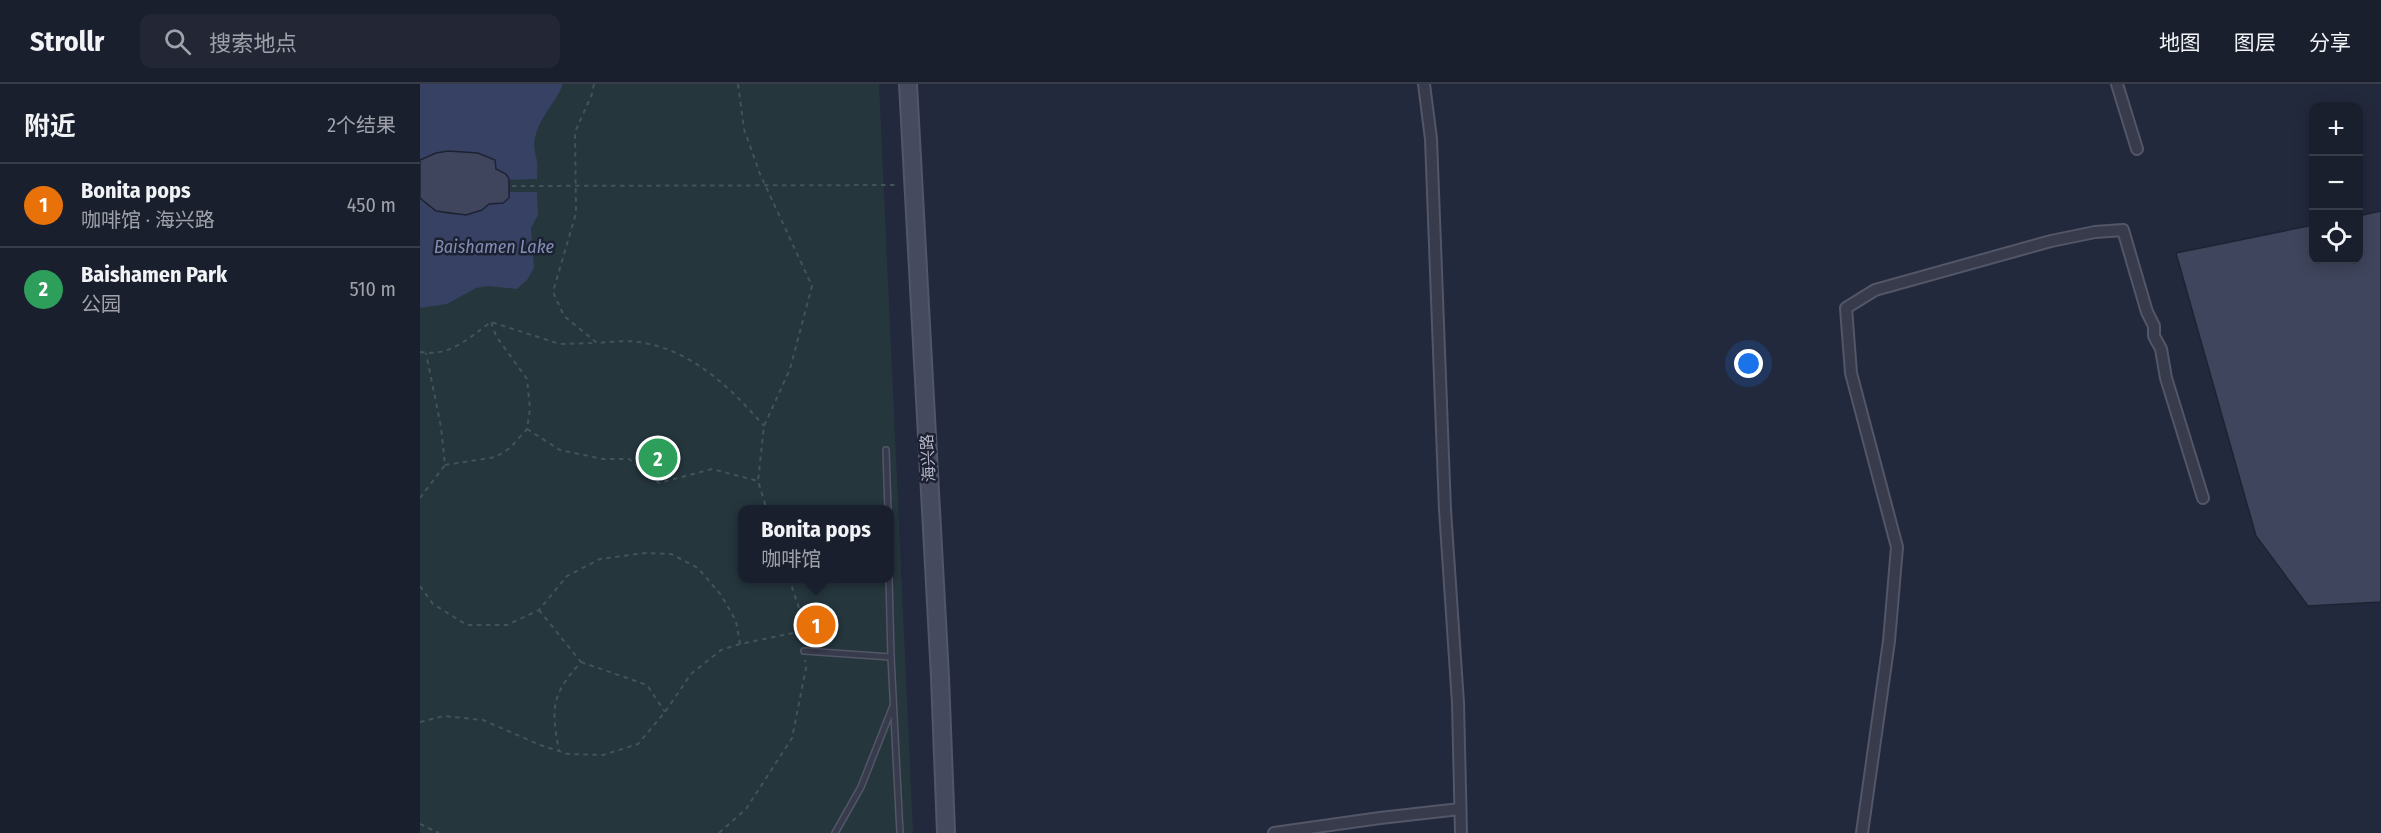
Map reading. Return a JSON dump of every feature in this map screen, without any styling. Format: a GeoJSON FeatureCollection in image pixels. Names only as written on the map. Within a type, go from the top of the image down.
{"type":"FeatureCollection","features":[{"type":"Feature","properties":{"kind":"street","name":"海兴路"},"geometry":{"type":"LineString","coordinates":[[899,84],[937,833]]}},
{"type":"Feature","properties":{"kind":"street","name":"海兴路"},"geometry":{"type":"LineString","coordinates":[[908,84],[940,677],[946,833]]}},
{"type":"Feature","properties":{"kind":"street"},"geometry":{"type":"LineString","coordinates":[[1424,84],[1431,139],[1444,510],[1458,703],[1461,833]]}},
{"type":"Feature","properties":{"kind":"street"},"geometry":{"type":"LineString","coordinates":[[2117,84],[2137,149]]}},
{"type":"Feature","properties":{"kind":"street"},"geometry":{"type":"LineString","coordinates":[[1862,833],[1889,641],[1897,546],[1851,373],[1846,308],[1875,290],[2050,241],[2095,232],[2123,230],[2147,312],[2154,326],[2154,336],[2161,350],[2166,378],[2203,498]]}},
{"type":"Feature","properties":{"kind":"street"},"geometry":{"type":"LineString","coordinates":[[1274,833],[1460,809]]}},
{"type":"Feature","properties":{"kind":"lane"},"geometry":{"type":"LineString","coordinates":[[886,450],[888,505]]}},
{"type":"Feature","properties":{"kind":"lane"},"geometry":{"type":"LineString","coordinates":[[889,583],[900,833]]}},
{"type":"Feature","properties":{"kind":"lane"},"geometry":{"type":"LineString","coordinates":[[804,651],[891,657]]}},
{"type":"Feature","properties":{"kind":"lane"},"geometry":{"type":"LineString","coordinates":[[835,833],[861,786],[894,704]]}},
{"type":"Feature","properties":{"kind":"path"},"geometry":{"type":"LineString","coordinates":[[594,84],[592,94],[574,132],[576,213],[553,292],[564,316],[597,343]]}},
{"type":"Feature","properties":{"kind":"path"},"geometry":{"type":"LineString","coordinates":[[738,84],[744,129],[766,186],[812,286],[790,369],[764,426],[758,481],[765,505]]}},
{"type":"Feature","properties":{"kind":"path"},"geometry":{"type":"LineString","coordinates":[[512,186],[904,185]]}},
{"type":"Feature","properties":{"kind":"path"},"geometry":{"type":"LineString","coordinates":[[491,322],[560,344],[638,342],[673,351],[696,363],[735,392],[764,426]]}},
{"type":"Feature","properties":{"kind":"path"},"geometry":{"type":"LineString","coordinates":[[420,352],[436,354],[457,346],[491,322]]}},
{"type":"Feature","properties":{"kind":"path"},"geometry":{"type":"LineString","coordinates":[[445,465],[496,457],[510,448],[527,429],[530,408],[527,379],[496,336],[491,322]]}},
{"type":"Feature","properties":{"kind":"path"},"geometry":{"type":"LineString","coordinates":[[420,498],[445,465],[441,427],[426,353]]}},
{"type":"Feature","properties":{"kind":"path"},"geometry":{"type":"LineString","coordinates":[[527,429],[560,450],[603,459],[629,459],[659,483],[712,469],[758,481]]}},
{"type":"Feature","properties":{"kind":"path"},"geometry":{"type":"LineString","coordinates":[[420,586],[433,604],[467,626],[507,625],[539,610],[567,576],[600,559],[645,553],[671,554],[698,568],[721,595],[736,621],[740,644]]}},
{"type":"Feature","properties":{"kind":"path"},"geometry":{"type":"LineString","coordinates":[[719,833],[746,809],[792,738],[806,668],[802,617],[790,583]]}},
{"type":"Feature","properties":{"kind":"path"},"geometry":{"type":"LineString","coordinates":[[539,610],[581,662],[647,685],[665,712]]}},
{"type":"Feature","properties":{"kind":"path"},"geometry":{"type":"LineString","coordinates":[[420,722],[444,716],[483,720],[540,746],[568,754],[603,755],[638,744],[665,712],[691,674],[721,650],[803,631]]}},
{"type":"Feature","properties":{"kind":"path"},"geometry":{"type":"LineString","coordinates":[[559,751],[554,708],[566,679],[581,662]]}},
{"type":"Feature","properties":{"kind":"path"},"geometry":{"type":"LineString","coordinates":[[420,824],[439,833]]}},
{"type":"Feature","properties":{"kind":"shaded area"},"geometry":{"type":"Polygon","coordinates":[[[420,84],[879,84],[913,833],[420,833],[420,84]]]}},
{"type":"Feature","properties":{"kind":"water"},"geometry":{"type":"Polygon","coordinates":[[[420,84],[563,84],[537,130],[534,144],[537,179],[509,180],[506,174],[495,170],[495,160],[467,152],[448,151],[420,160],[420,84]]]}},
{"type":"Feature","properties":{"kind":"water","name":"Baishamen Lake"},"geometry":{"type":"Polygon","coordinates":[[[510,192],[537,192],[538,215],[531,228],[534,268],[527,280],[517,289],[488,286],[476,288],[447,304],[420,308],[420,198],[435,210],[461,214],[506,200],[510,192]]]}},
{"type":"Feature","properties":{"kind":"building"},"geometry":{"type":"Polygon","coordinates":[[[448,151],[478,153],[495,160],[496,169],[506,174],[509,179],[509,198],[503,203],[489,204],[482,210],[466,215],[436,211],[420,198],[420,160],[448,151]]]}},
{"type":"Feature","properties":{"kind":"building"},"geometry":{"type":"Polygon","coordinates":[[[2381,211],[2381,602],[2308,606],[2256,536],[2176,253],[2309,226],[2309,264],[2363,264],[2363,215],[2381,211]]]}},
{"type":"Feature","properties":{"kind":"place","name":"Baishamen Park"},"geometry":{"type":"Point","coordinates":[658,458]}},
{"type":"Feature","properties":{"kind":"place","name":"Bonita pops"},"geometry":{"type":"Point","coordinates":[816,625]}}]}
